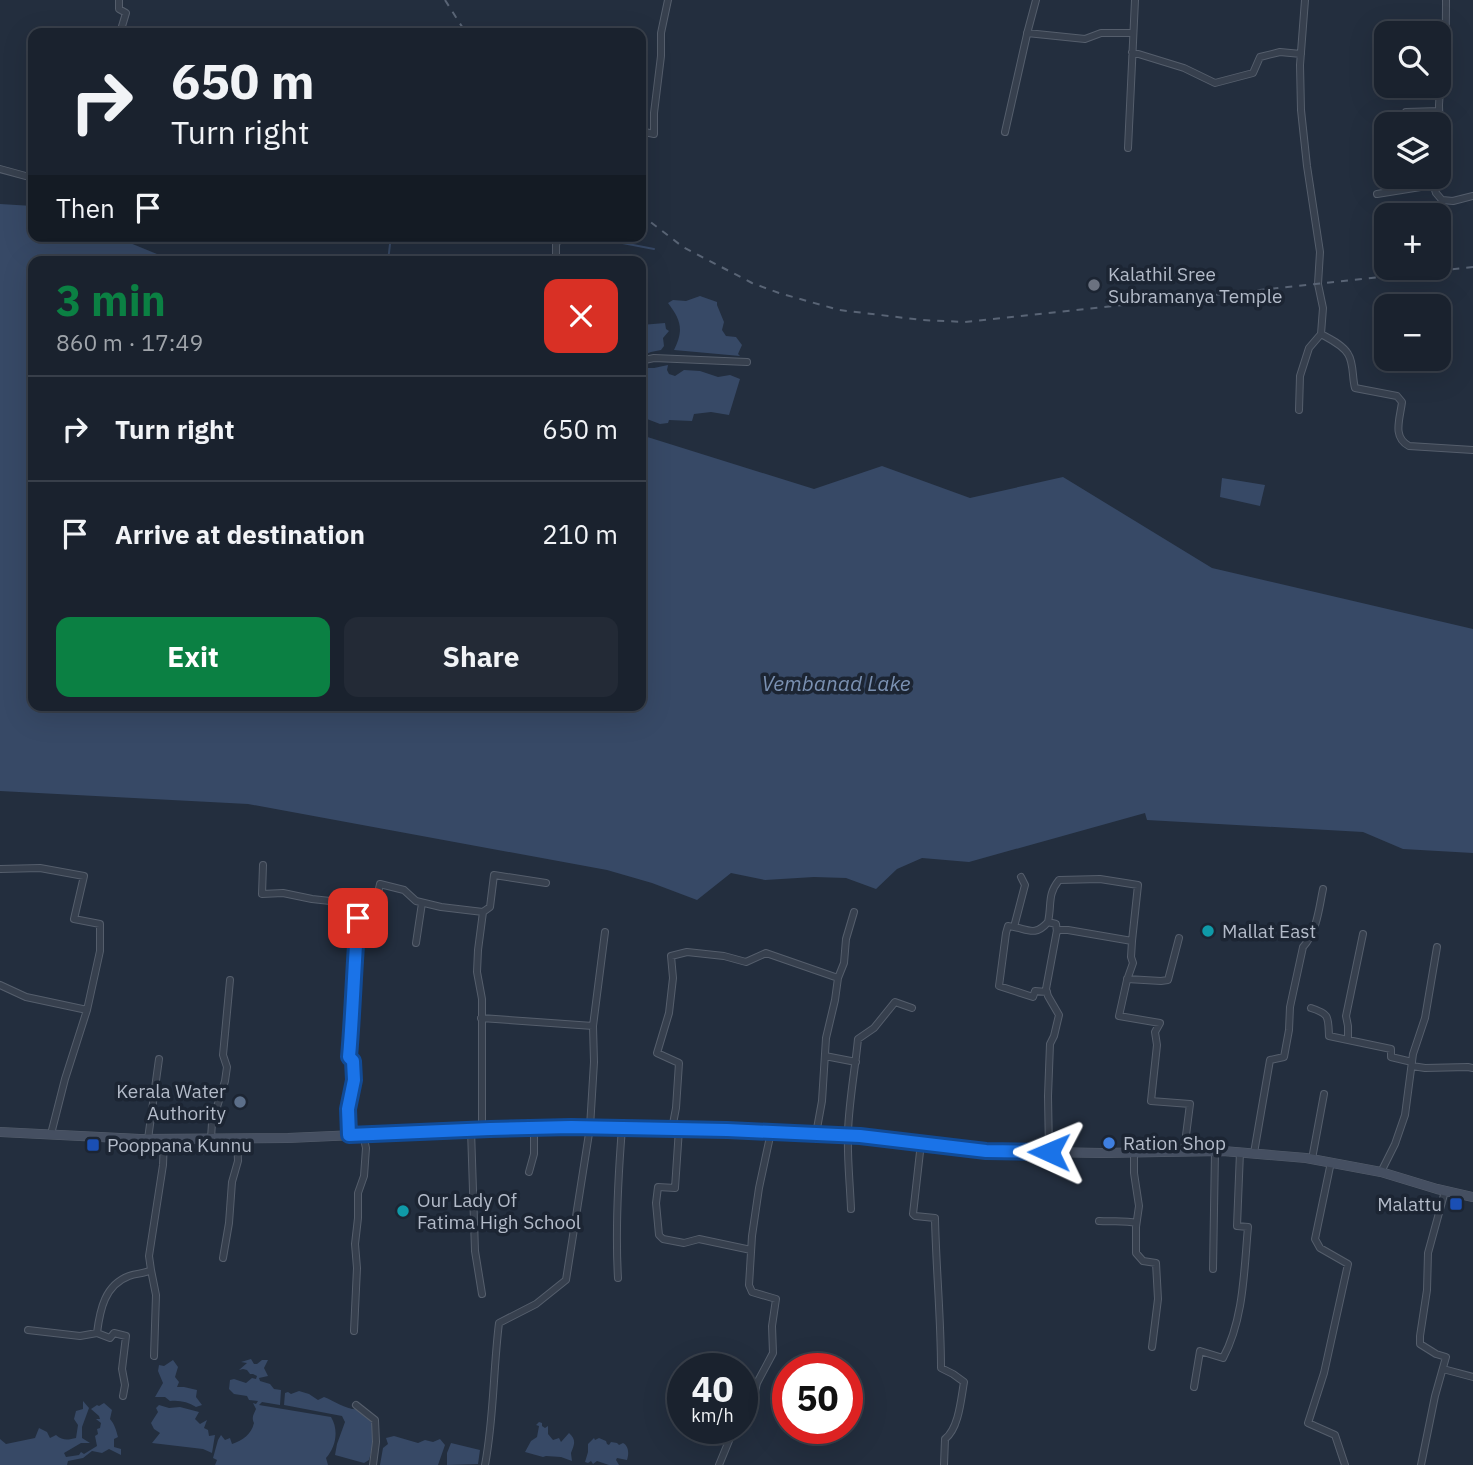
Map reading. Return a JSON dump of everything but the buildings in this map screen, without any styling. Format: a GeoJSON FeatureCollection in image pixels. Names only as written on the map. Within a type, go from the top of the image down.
{"type":"FeatureCollection","features":[{"type":"Feature","properties":{"kind":"main road"},"geometry":{"type":"LineString","coordinates":[[0,1132],[148,1139],[288,1138],[590,1127],[816,1134],[986,1151],[1240,1152],[1312,1159],[1381,1171],[1473,1197]]}},
{"type":"Feature","properties":{"kind":"street"},"geometry":{"type":"LineString","coordinates":[[119,0],[119,9],[126,13],[122,28]]}},
{"type":"Feature","properties":{"kind":"street"},"geometry":{"type":"LineString","coordinates":[[646,132],[654,134],[661,33],[668,0]]}},
{"type":"Feature","properties":{"kind":"street"},"geometry":{"type":"LineString","coordinates":[[1005,132],[1036,0]]}},
{"type":"Feature","properties":{"kind":"street"},"geometry":{"type":"LineString","coordinates":[[1128,148],[1135,0]]}},
{"type":"Feature","properties":{"kind":"street"},"geometry":{"type":"LineString","coordinates":[[1299,410],[1300,376],[1309,348],[1321,334],[1323,308],[1318,284],[1320,252],[1301,110],[1301,54],[1306,0]]}},
{"type":"Feature","properties":{"kind":"street"},"geometry":{"type":"LineString","coordinates":[[1406,112],[1439,111],[1446,40],[1446,0]]}},
{"type":"Feature","properties":{"kind":"street"},"geometry":{"type":"LineString","coordinates":[[1027,33],[1086,40],[1101,33],[1132,33]]}},
{"type":"Feature","properties":{"kind":"street"},"geometry":{"type":"LineString","coordinates":[[1132,52],[1184,68],[1214,83],[1252,74],[1260,57],[1280,52],[1301,54]]}},
{"type":"Feature","properties":{"kind":"street"},"geometry":{"type":"LineString","coordinates":[[0,170],[28,177]]}},
{"type":"Feature","properties":{"kind":"street"},"geometry":{"type":"LineString","coordinates":[[1377,194],[1408,189]]}},
{"type":"Feature","properties":{"kind":"street"},"geometry":{"type":"LineString","coordinates":[[1434,189],[1442,200],[1453,201],[1473,196]]}},
{"type":"Feature","properties":{"kind":"street"},"geometry":{"type":"LineString","coordinates":[[1321,334],[1348,353],[1355,388],[1397,396],[1402,402],[1398,435],[1401,442],[1409,446],[1473,450]]}},
{"type":"Feature","properties":{"kind":"street"},"geometry":{"type":"LineString","coordinates":[[646,360],[747,362]]}},
{"type":"Feature","properties":{"kind":"street"},"geometry":{"type":"LineString","coordinates":[[263,865],[262,894],[283,893],[357,904],[376,902],[380,884],[404,890],[416,901],[483,912],[490,907],[494,875],[545,883]]}},
{"type":"Feature","properties":{"kind":"street"},"geometry":{"type":"LineString","coordinates":[[0,869],[40,868],[83,876],[74,919],[100,925],[100,951],[87,1010],[51,1134]]}},
{"type":"Feature","properties":{"kind":"street"},"geometry":{"type":"LineString","coordinates":[[1014,927],[1025,885],[1021,877]]}},
{"type":"Feature","properties":{"kind":"street"},"geometry":{"type":"LineString","coordinates":[[1047,992],[1035,991],[1033,997],[999,986],[1008,926],[1036,932],[1042,929],[1048,922],[1052,889],[1059,880],[1100,879],[1138,885],[1132,941],[1133,963],[1119,1016],[1160,1023],[1155,1032],[1157,1045],[1151,1101],[1190,1104],[1184,1152]]}},
{"type":"Feature","properties":{"kind":"street"},"geometry":{"type":"LineString","coordinates":[[1254,1153],[1270,1060],[1284,1057],[1290,1007],[1303,947],[1309,940],[1317,917],[1323,889]]}},
{"type":"Feature","properties":{"kind":"street"},"geometry":{"type":"LineString","coordinates":[[416,943],[422,902]]}},
{"type":"Feature","properties":{"kind":"street"},"geometry":{"type":"LineString","coordinates":[[349,1135],[348,1109],[354,1080],[353,1061],[349,1057],[357,904]]}},
{"type":"Feature","properties":{"kind":"street"},"geometry":{"type":"LineString","coordinates":[[482,1129],[482,999],[477,972],[483,912]]}},
{"type":"Feature","properties":{"kind":"street"},"geometry":{"type":"LineString","coordinates":[[816,1134],[822,1101],[826,1038],[854,912]]}},
{"type":"Feature","properties":{"kind":"street"},"geometry":{"type":"LineString","coordinates":[[1048,922],[1056,924],[1057,932],[1047,992],[1059,1015],[1050,1044],[1049,1152]]}},
{"type":"Feature","properties":{"kind":"street"},"geometry":{"type":"LineString","coordinates":[[485,1465],[491,1434],[499,1324],[536,1304],[566,1280],[590,1127],[593,1026],[605,932]]}},
{"type":"Feature","properties":{"kind":"street"},"geometry":{"type":"LineString","coordinates":[[1057,932],[1086,932],[1132,941]]}},
{"type":"Feature","properties":{"kind":"street"},"geometry":{"type":"LineString","coordinates":[[1348,1040],[1346,1016],[1363,934]]}},
{"type":"Feature","properties":{"kind":"street"},"geometry":{"type":"LineString","coordinates":[[1127,979],[1168,980],[1179,938]]}},
{"type":"Feature","properties":{"kind":"street"},"geometry":{"type":"LineString","coordinates":[[1381,1171],[1395,1144],[1405,1115],[1412,1064],[1425,1018],[1437,947]]}},
{"type":"Feature","properties":{"kind":"street"},"geometry":{"type":"LineString","coordinates":[[751,1250],[699,1239],[684,1243],[663,1239],[659,1235],[656,1203],[658,1187],[675,1188],[679,1063],[657,1053],[668,1013],[673,978],[671,956],[687,952],[724,956],[746,962],[766,953],[838,978]]}},
{"type":"Feature","properties":{"kind":"street"},"geometry":{"type":"LineString","coordinates":[[211,1138],[212,1123],[227,1067],[223,1055],[230,980]]}},
{"type":"Feature","properties":{"kind":"street"},"geometry":{"type":"LineString","coordinates":[[0,985],[26,997],[87,1010]]}},
{"type":"Feature","properties":{"kind":"street"},"geometry":{"type":"LineString","coordinates":[[851,1209],[849,1100],[858,1039],[874,1028],[895,1002],[912,1009]]}},
{"type":"Feature","properties":{"kind":"street"},"geometry":{"type":"LineString","coordinates":[[1311,1008],[1324,1012],[1328,1018],[1329,1036],[1391,1049],[1391,1057],[1425,1068],[1473,1068]]}},
{"type":"Feature","properties":{"kind":"street"},"geometry":{"type":"LineString","coordinates":[[481,1018],[593,1026]]}},
{"type":"Feature","properties":{"kind":"street"},"geometry":{"type":"LineString","coordinates":[[825,1056],[856,1062]]}},
{"type":"Feature","properties":{"kind":"street"},"geometry":{"type":"LineString","coordinates":[[148,1139],[159,1059]]}},
{"type":"Feature","properties":{"kind":"street"},"geometry":{"type":"LineString","coordinates":[[1312,1159],[1324,1094]]}},
{"type":"Feature","properties":{"kind":"street"},"geometry":{"type":"LineString","coordinates":[[529,1172],[534,1154],[534,1128]]}},
{"type":"Feature","properties":{"kind":"street"},"geometry":{"type":"LineString","coordinates":[[618,1278],[617,1188],[622,1128]]}},
{"type":"Feature","properties":{"kind":"street"},"geometry":{"type":"LineString","coordinates":[[471,1130],[475,1251],[482,1294]]}},
{"type":"Feature","properties":{"kind":"street"},"geometry":{"type":"LineString","coordinates":[[758,1381],[773,1353],[772,1326],[776,1299],[752,1292],[749,1285],[759,1188],[771,1132]]}},
{"type":"Feature","properties":{"kind":"street"},"geometry":{"type":"LineString","coordinates":[[354,1331],[358,1193],[364,1176],[366,1148],[363,1134]]}},
{"type":"Feature","properties":{"kind":"street"},"geometry":{"type":"LineString","coordinates":[[223,1258],[232,1182],[238,1161],[237,1138]]}},
{"type":"Feature","properties":{"kind":"street"},"geometry":{"type":"LineString","coordinates":[[155,1356],[156,1296],[149,1256],[163,1166],[164,1139]]}},
{"type":"Feature","properties":{"kind":"street"},"geometry":{"type":"LineString","coordinates":[[921,1143],[913,1214],[936,1218],[941,1368],[964,1382],[958,1414],[945,1439],[944,1465]]}},
{"type":"Feature","properties":{"kind":"street"},"geometry":{"type":"LineString","coordinates":[[1213,1269],[1215,1151]]}},
{"type":"Feature","properties":{"kind":"street"},"geometry":{"type":"LineString","coordinates":[[1194,1387],[1200,1351],[1223,1358],[1229,1348],[1235,1326],[1248,1227],[1237,1226],[1240,1152]]}},
{"type":"Feature","properties":{"kind":"street"},"geometry":{"type":"LineString","coordinates":[[1134,1153],[1139,1206],[1136,1253],[1143,1261],[1156,1263],[1158,1299],[1152,1347]]}},
{"type":"Feature","properties":{"kind":"street"},"geometry":{"type":"LineString","coordinates":[[1331,1162],[1315,1239],[1320,1248],[1348,1264],[1324,1373],[1308,1423],[1335,1436],[1345,1465]]}},
{"type":"Feature","properties":{"kind":"street"},"geometry":{"type":"LineString","coordinates":[[1421,1465],[1446,1357],[1420,1344],[1427,1290],[1428,1253],[1445,1191]]}},
{"type":"Feature","properties":{"kind":"street"},"geometry":{"type":"LineString","coordinates":[[1099,1221],[1136,1223]]}},
{"type":"Feature","properties":{"kind":"street"},"geometry":{"type":"LineString","coordinates":[[97,1333],[101,1308],[117,1281],[151,1270]]}},
{"type":"Feature","properties":{"kind":"street"},"geometry":{"type":"LineString","coordinates":[[28,1330],[80,1336],[97,1333],[110,1338],[114,1333],[126,1336],[122,1369],[125,1385],[123,1396]]}},
{"type":"Feature","properties":{"kind":"street"},"geometry":{"type":"LineString","coordinates":[[1443,1368],[1473,1377]]}},
{"type":"Feature","properties":{"kind":"street"},"geometry":{"type":"LineString","coordinates":[[356,1405],[375,1420],[373,1465]]}},
{"type":"Feature","properties":{"kind":"street"},"geometry":{"type":"LineString","coordinates":[[719,1465],[728,1444]]}},
{"type":"Feature","properties":{"kind":"water","name":"Vembanad Lake"},"geometry":{"type":"Polygon","coordinates":[[[0,204],[28,206],[28,242],[128,242],[162,256],[28,256],[28,711],[646,711],[646,437],[814,489],[882,466],[970,498],[1063,477],[1212,568],[1473,629],[1473,853],[1403,849],[1363,832],[1147,820],[1145,813],[969,862],[922,858],[897,869],[876,889],[846,878],[765,880],[731,873],[697,900],[607,870],[248,804],[0,791],[0,204]]]}},
{"type":"Feature","properties":{"kind":"water"},"geometry":{"type":"Polygon","coordinates":[[[700,296],[717,302],[724,322],[722,330],[726,336],[736,337],[742,345],[738,354],[740,356],[674,350],[680,325],[668,303],[700,296]]]}},
{"type":"Feature","properties":{"kind":"water"},"geometry":{"type":"Polygon","coordinates":[[[665,323],[669,331],[663,338],[664,346],[661,350],[646,354],[646,325],[665,323]]]}},
{"type":"Feature","properties":{"kind":"water"},"geometry":{"type":"Polygon","coordinates":[[[668,365],[669,374],[675,376],[684,370],[700,371],[718,377],[730,375],[740,379],[729,415],[711,412],[694,414],[692,421],[669,420],[668,423],[660,424],[647,419],[646,368],[668,365]]]}},
{"type":"Feature","properties":{"kind":"water"},"geometry":{"type":"Polygon","coordinates":[[[1222,478],[1265,485],[1260,506],[1220,497],[1222,478]]]}},
{"type":"Feature","properties":{"kind":"water"},"geometry":{"type":"Polygon","coordinates":[[[251,1359],[254,1364],[268,1360],[264,1368],[268,1376],[259,1378],[260,1381],[281,1390],[280,1405],[262,1402],[259,1405],[331,1417],[335,1438],[326,1458],[328,1465],[215,1465],[217,1460],[213,1458],[221,1435],[225,1440],[230,1438],[232,1444],[240,1441],[253,1427],[256,1409],[253,1403],[258,1401],[234,1394],[229,1389],[230,1380],[246,1383],[252,1378],[256,1379],[257,1376],[247,1370],[239,1370],[247,1363],[241,1362],[251,1359]]]}},
{"type":"Feature","properties":{"kind":"water"},"geometry":{"type":"Polygon","coordinates":[[[173,1360],[178,1367],[175,1377],[179,1382],[177,1387],[197,1390],[196,1397],[202,1405],[196,1407],[184,1402],[170,1401],[165,1397],[155,1397],[163,1383],[158,1371],[159,1365],[164,1366],[173,1360]]]}},
{"type":"Feature","properties":{"kind":"water"},"geometry":{"type":"Polygon","coordinates":[[[299,1391],[318,1400],[324,1397],[346,1407],[360,1409],[372,1423],[374,1442],[369,1460],[364,1463],[335,1455],[345,1422],[342,1416],[284,1405],[285,1393],[299,1391]]]}},
{"type":"Feature","properties":{"kind":"water"},"geometry":{"type":"Polygon","coordinates":[[[83,1401],[89,1408],[82,1427],[82,1438],[90,1443],[81,1443],[64,1453],[66,1457],[79,1455],[81,1452],[84,1454],[97,1446],[95,1436],[101,1423],[96,1419],[100,1419],[99,1416],[91,1409],[104,1403],[112,1410],[110,1419],[118,1437],[114,1439],[114,1447],[121,1449],[121,1455],[109,1449],[102,1453],[92,1451],[83,1458],[68,1461],[67,1465],[0,1465],[0,1439],[6,1444],[35,1438],[39,1428],[47,1432],[50,1438],[56,1435],[66,1440],[76,1438],[78,1425],[74,1419],[76,1411],[83,1409],[83,1401]]]}},
{"type":"Feature","properties":{"kind":"water"},"geometry":{"type":"Polygon","coordinates":[[[159,1405],[199,1412],[195,1419],[200,1424],[207,1420],[204,1428],[208,1430],[209,1436],[215,1435],[212,1453],[203,1449],[152,1443],[160,1433],[151,1423],[159,1405]]]}},
{"type":"Feature","properties":{"kind":"water"},"geometry":{"type":"Polygon","coordinates":[[[539,1422],[545,1428],[548,1426],[548,1434],[553,1440],[559,1438],[561,1442],[569,1433],[572,1436],[572,1461],[525,1452],[531,1441],[537,1437],[539,1426],[536,1425],[539,1422]]]}},
{"type":"Feature","properties":{"kind":"water"},"geometry":{"type":"Polygon","coordinates":[[[394,1436],[418,1443],[440,1439],[445,1445],[438,1465],[380,1465],[383,1448],[388,1444],[386,1438],[394,1436]]]}},
{"type":"Feature","properties":{"kind":"water"},"geometry":{"type":"Polygon","coordinates":[[[594,1438],[606,1441],[609,1445],[611,1442],[619,1445],[623,1443],[628,1450],[627,1460],[617,1458],[619,1465],[585,1462],[588,1444],[594,1438]]]}},
{"type":"Feature","properties":{"kind":"water"},"geometry":{"type":"Polygon","coordinates":[[[451,1443],[480,1450],[478,1464],[447,1465],[447,1453],[451,1443]]]}},
{"type":"Feature","properties":{"kind":"waterway"},"geometry":{"type":"LineString","coordinates":[[389,256],[390,242]]}},
{"type":"Feature","properties":{"kind":"waterway"},"geometry":{"type":"LineString","coordinates":[[617,242],[654,249]]}},
{"type":"Feature","properties":{"kind":"railway"},"geometry":{"type":"LineString","coordinates":[[445,0],[463,28]]}},
{"type":"Feature","properties":{"kind":"railway"},"geometry":{"type":"LineString","coordinates":[[646,219],[683,247],[752,283],[779,293],[839,310],[922,320],[965,322],[1473,267]]}},
{"type":"Feature","properties":{"kind":"place","name":"Kalathil Sree Subramanya Temple"},"geometry":{"type":"Point","coordinates":[1094,285]}},
{"type":"Feature","properties":{"kind":"place","name":"Mallat East"},"geometry":{"type":"Point","coordinates":[1208,931]}},
{"type":"Feature","properties":{"kind":"place","name":"Kerala Water Authority"},"geometry":{"type":"Point","coordinates":[240,1102]}},
{"type":"Feature","properties":{"kind":"place","name":"Ration Shop"},"geometry":{"type":"Point","coordinates":[1109,1143]}},
{"type":"Feature","properties":{"kind":"place","name":"Pooppana Kunnu"},"geometry":{"type":"Point","coordinates":[93,1145]}},
{"type":"Feature","properties":{"kind":"place","name":"Malattu"},"geometry":{"type":"Point","coordinates":[1456,1204]}},
{"type":"Feature","properties":{"kind":"place","name":"Our Lady Of Fatima High School"},"geometry":{"type":"Point","coordinates":[403,1211]}},
{"type":"Feature","properties":{"kind":"route"},"geometry":{"type":"LineString","coordinates":[[358,918],[349,1057],[353,1061],[354,1080],[348,1109],[349,1135],[571,1127],[727,1130],[860,1136],[986,1151],[1049,1152]]}}]}
